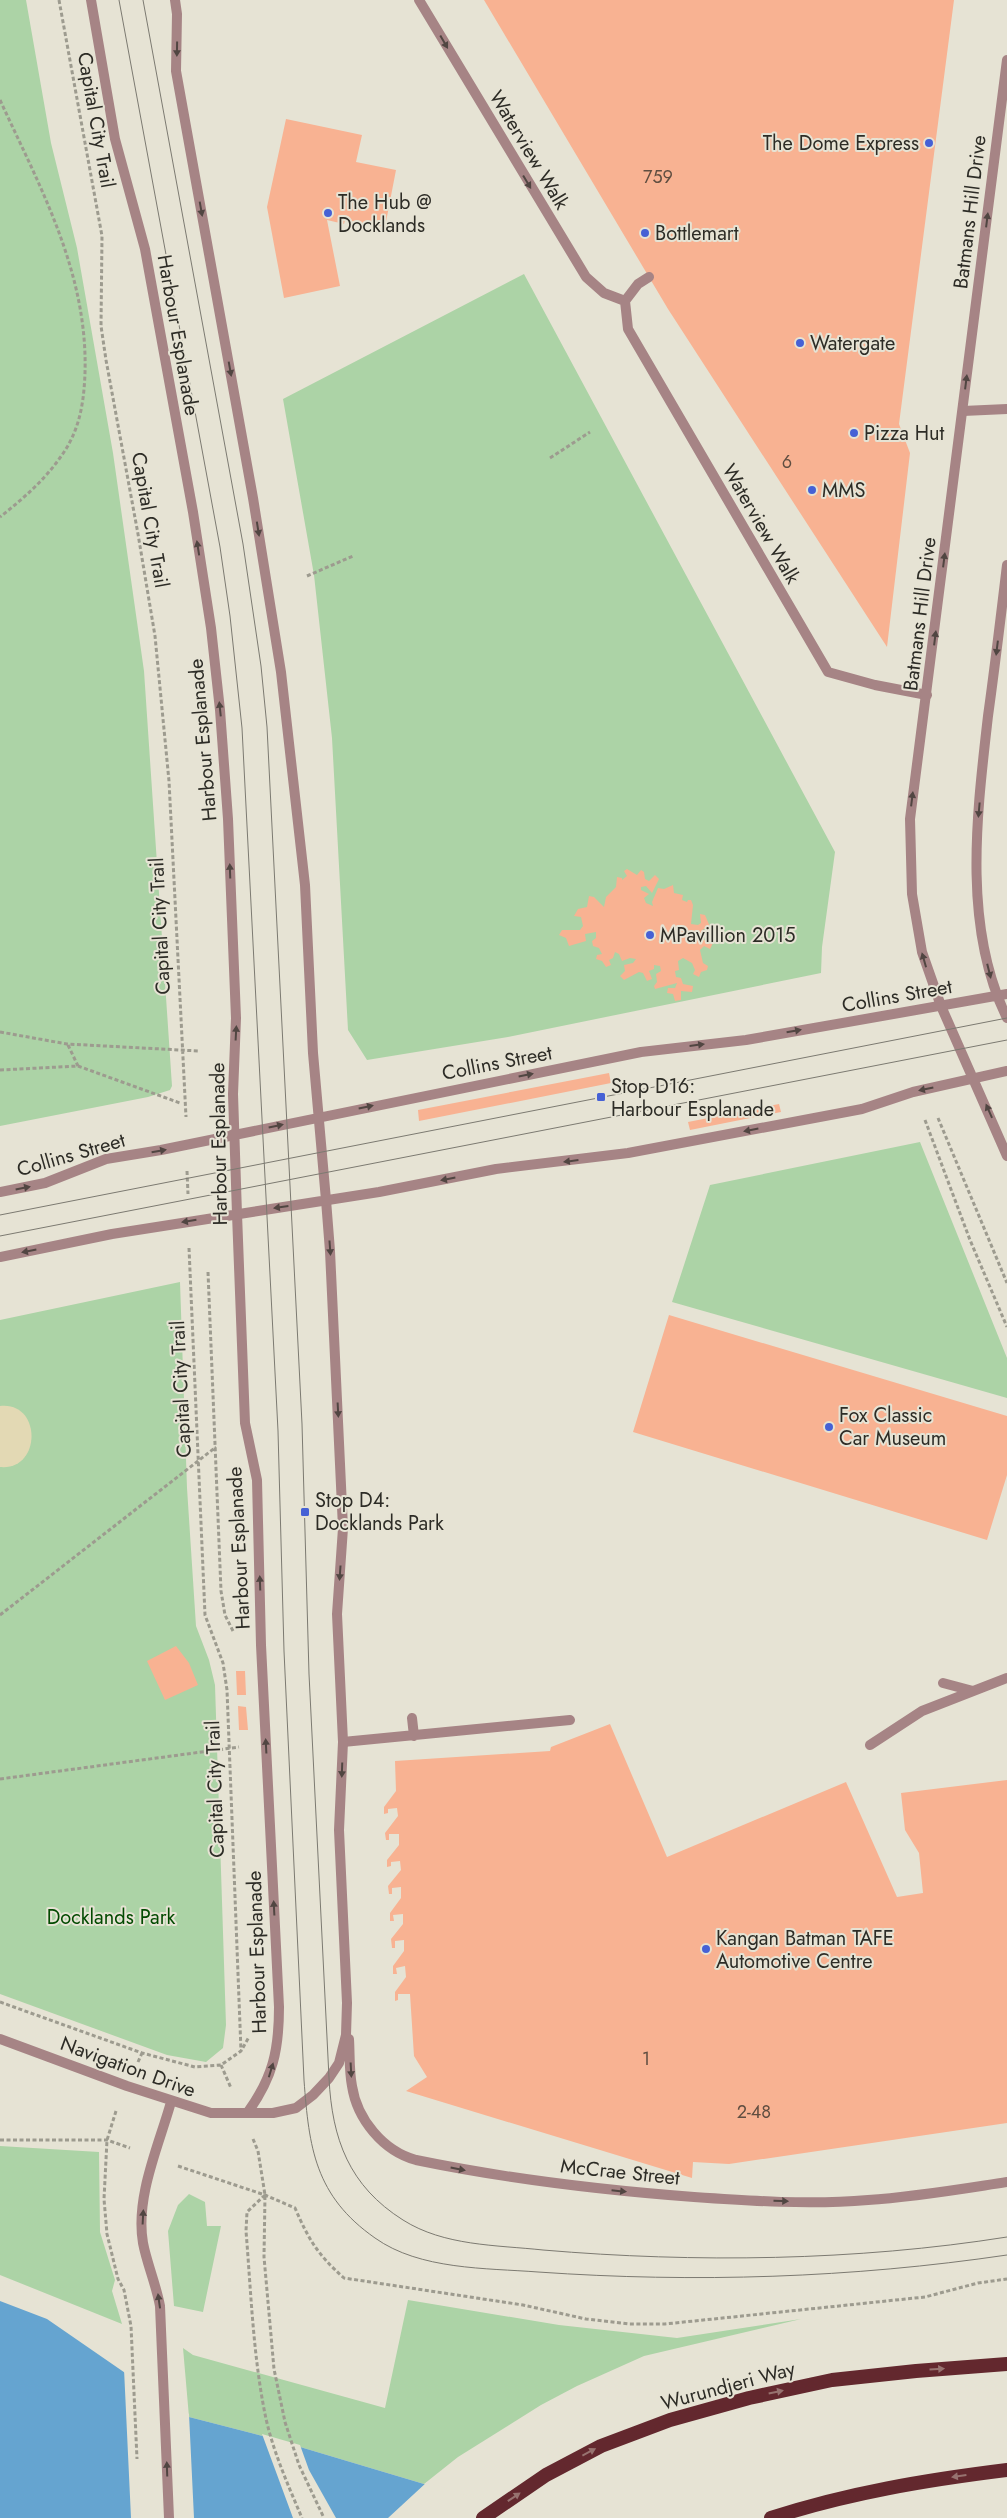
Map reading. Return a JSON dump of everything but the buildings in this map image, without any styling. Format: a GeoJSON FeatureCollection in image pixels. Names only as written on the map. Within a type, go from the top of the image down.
{"type":"FeatureCollection","features":[{"type":"Feature","properties":{"kind":"highway","name":"Wurundjeri Way"},"geometry":{"type":"LineString","coordinates":[[483,2518],[546,2475],[601,2446],[670,2420],[748,2398],[832,2380],[1007,2364]]}},
{"type":"Feature","properties":{"kind":"highway"},"geometry":{"type":"LineString","coordinates":[[771,2518],[860,2492],[909,2483],[1007,2470]]}},
{"type":"Feature","properties":{"kind":"street","name":"Harbour Esplanade"},"geometry":{"type":"LineString","coordinates":[[91,0],[115,139],[145,249],[193,512],[211,628],[220,710],[228,819],[236,1018],[233,1094],[245,1423],[257,1480],[261,1646],[279,2007],[276,2050],[271,2073],[264,2090],[248,2112]]}},
{"type":"Feature","properties":{"kind":"street"},"geometry":{"type":"LineString","coordinates":[[175,0],[177,14],[176,71],[253,498],[281,672],[305,885],[312,1053],[330,1251],[343,1528],[337,1614],[343,1742],[339,1830],[348,2003],[344,2046],[339,2063],[329,2078],[296,2108],[273,2113],[248,2112]]}},
{"type":"Feature","properties":{"kind":"street","name":"Waterview Walk"},"geometry":{"type":"LineString","coordinates":[[420,0],[586,277],[604,293],[625,301],[628,329],[634,342],[828,672],[876,685],[927,695]]}},
{"type":"Feature","properties":{"kind":"street","name":"Batmans Hill Drive"},"geometry":{"type":"LineString","coordinates":[[1007,60],[910,819],[910,872],[918,935],[928,975],[1007,1156]]}},
{"type":"Feature","properties":{"kind":"street"},"geometry":{"type":"LineString","coordinates":[[625,301],[638,284],[649,277]]}},
{"type":"Feature","properties":{"kind":"street"},"geometry":{"type":"LineString","coordinates":[[962,411],[1007,408]]}},
{"type":"Feature","properties":{"kind":"street"},"geometry":{"type":"LineString","coordinates":[[1007,565],[982,772],[977,859],[983,941],[988,970],[1002,995],[1007,1018]]}},
{"type":"Feature","properties":{"kind":"street","name":"Collins Street"},"geometry":{"type":"LineString","coordinates":[[0,1192],[45,1183],[106,1159],[234,1135],[641,1052],[746,1040],[1002,995]]}},
{"type":"Feature","properties":{"kind":"street"},"geometry":{"type":"LineString","coordinates":[[0,1257],[112,1234],[326,1200],[496,1169],[628,1153],[862,1109],[913,1092],[1007,1071]]}},
{"type":"Feature","properties":{"kind":"street"},"geometry":{"type":"LineString","coordinates":[[870,1745],[922,1711],[1007,1678]]}},
{"type":"Feature","properties":{"kind":"street"},"geometry":{"type":"LineString","coordinates":[[944,1683],[973,1691]]}},
{"type":"Feature","properties":{"kind":"street"},"geometry":{"type":"LineString","coordinates":[[412,1718],[414,1736]]}},
{"type":"Feature","properties":{"kind":"street"},"geometry":{"type":"LineString","coordinates":[[343,1742],[570,1720]]}},
{"type":"Feature","properties":{"kind":"street","name":"McCrae Street"},"geometry":{"type":"LineString","coordinates":[[348,2003],[352,2086],[360,2112],[384,2143],[398,2153],[416,2160],[566,2185],[753,2201],[820,2202],[868,2200],[936,2193],[1007,2182]]}},
{"type":"Feature","properties":{"kind":"street","name":"Navigation Drive"},"geometry":{"type":"LineString","coordinates":[[0,2040],[171,2102],[211,2113],[248,2112]]}},
{"type":"Feature","properties":{"kind":"street"},"geometry":{"type":"LineString","coordinates":[[169,2518],[162,2337],[157,2287],[145,2253],[142,2231],[144,2201],[171,2102]]}},
{"type":"Feature","properties":{"kind":"path","name":"Capital City Trail"},"geometry":{"type":"LineString","coordinates":[[59,0],[102,236],[101,326],[155,636],[168,781],[181,1050]]}},
{"type":"Feature","properties":{"kind":"path"},"geometry":{"type":"LineString","coordinates":[[0,100],[60,234],[70,262],[81,309],[86,349],[84,399],[75,430],[64,452],[26,496],[0,517]]}},
{"type":"Feature","properties":{"kind":"path"},"geometry":{"type":"LineString","coordinates":[[550,458],[590,432]]}},
{"type":"Feature","properties":{"kind":"path"},"geometry":{"type":"LineString","coordinates":[[307,576],[353,556]]}},
{"type":"Feature","properties":{"kind":"path"},"geometry":{"type":"LineString","coordinates":[[0,1032],[67,1044],[199,1051]]}},
{"type":"Feature","properties":{"kind":"path"},"geometry":{"type":"LineString","coordinates":[[67,1044],[78,1066]]}},
{"type":"Feature","properties":{"kind":"path"},"geometry":{"type":"LineString","coordinates":[[0,1070],[78,1066],[180,1103]]}},
{"type":"Feature","properties":{"kind":"path"},"geometry":{"type":"LineString","coordinates":[[938,1118],[1007,1283]]}},
{"type":"Feature","properties":{"kind":"path"},"geometry":{"type":"LineString","coordinates":[[926,1120],[970,1240],[1007,1327]]}},
{"type":"Feature","properties":{"kind":"path"},"geometry":{"type":"LineString","coordinates":[[208,1272],[223,1606],[225,1615],[235,1633]]}},
{"type":"Feature","properties":{"kind":"path","name":"Capital City Trail"},"geometry":{"type":"LineString","coordinates":[[0,2002],[169,2062],[205,2068],[221,2065],[240,2050],[225,1670],[205,1615],[200,1459],[190,1274]]}},
{"type":"Feature","properties":{"kind":"path"},"geometry":{"type":"LineString","coordinates":[[0,1615],[216,1447]]}},
{"type":"Feature","properties":{"kind":"path"},"geometry":{"type":"LineString","coordinates":[[0,1779],[239,1747]]}},
{"type":"Feature","properties":{"kind":"path"},"geometry":{"type":"LineString","coordinates":[[0,2140],[107,2140],[265,2195],[295,2208],[308,2238],[322,2258],[344,2278],[629,2324],[665,2324],[925,2297],[978,2283],[1007,2279]]}},
{"type":"Feature","properties":{"kind":"path"},"geometry":{"type":"LineString","coordinates":[[107,2140],[104,2199],[107,2234],[118,2279],[124,2290],[132,2333],[138,2469]]}},
{"type":"Feature","properties":{"kind":"path"},"geometry":{"type":"LineString","coordinates":[[264,2176],[264,2257],[274,2369],[285,2422],[299,2465],[324,2518]]}},
{"type":"Feature","properties":{"kind":"path"},"geometry":{"type":"LineString","coordinates":[[265,2195],[247,2212],[246,2231],[259,2365],[266,2415],[289,2488],[302,2518]]}},
{"type":"Feature","properties":{"kind":"green space"},"geometry":{"type":"Polygon","coordinates":[[[0,0],[26,0],[51,143],[77,248],[113,453],[144,671],[172,1086],[170,1090],[148,1097],[0,1126],[0,0]]]}},
{"type":"Feature","properties":{"kind":"green space"},"geometry":{"type":"Polygon","coordinates":[[[524,274],[835,852],[822,947],[821,973],[508,1037],[367,1060],[348,1030],[332,738],[314,575],[283,399],[524,274]]]}},
{"type":"Feature","properties":{"kind":"green space"},"geometry":{"type":"Polygon","coordinates":[[[920,1142],[1007,1358],[1007,1398],[672,1302],[710,1185],[920,1142]]]}},
{"type":"Feature","properties":{"kind":"green space","name":"Docklands Park"},"geometry":{"type":"Polygon","coordinates":[[[180,1282],[187,1488],[196,1626],[209,1660],[215,1685],[226,2025],[223,2048],[206,2062],[167,2055],[0,1994],[0,1320],[180,1282]]]}},
{"type":"Feature","properties":{"kind":"green space"},"geometry":{"type":"Polygon","coordinates":[[[0,2146],[99,2152],[100,2232],[115,2280],[112,2291],[122,2324],[0,2275],[0,2146]]]}},
{"type":"Feature","properties":{"kind":"green space"},"geometry":{"type":"Polygon","coordinates":[[[189,2194],[205,2202],[207,2226],[221,2226],[203,2312],[174,2306],[168,2231],[178,2205],[189,2194]]]}},
{"type":"Feature","properties":{"kind":"green space"},"geometry":{"type":"Polygon","coordinates":[[[408,2300],[559,2325],[677,2338],[801,2319],[644,2356],[577,2386],[541,2405],[458,2457],[424,2484],[270,2438],[189,2417],[183,2348],[193,2355],[385,2408],[408,2300]]]}},
{"type":"Feature","properties":{"kind":"sand"},"geometry":{"type":"Polygon","coordinates":[[[0,1406],[14,1407],[24,1414],[30,1424],[32,1436],[30,1448],[24,1458],[14,1465],[0,1467],[0,1406]]]}},
{"type":"Feature","properties":{"kind":"water"},"geometry":{"type":"Polygon","coordinates":[[[0,2301],[47,2319],[189,2417],[270,2438],[529,2518],[0,2518],[0,2301]]]}},
{"type":"Feature","properties":{"kind":"pier"},"geometry":{"type":"Polygon","coordinates":[[[124,2369],[189,2414],[194,2518],[131,2518],[124,2369]]]}},
{"type":"Feature","properties":{"kind":"pier"},"geometry":{"type":"Polygon","coordinates":[[[262,2434],[300,2445],[309,2470],[336,2518],[293,2518],[262,2434]]]}},
{"type":"Feature","properties":{"kind":"pier"},"geometry":{"type":"Polygon","coordinates":[[[427,2482],[529,2516],[531,2518],[388,2518],[427,2482]]]}},
{"type":"Feature","properties":{"kind":"tram line"},"geometry":{"type":"LineString","coordinates":[[119,0],[220,547],[230,616],[242,728],[278,1431],[284,1651],[304,2080],[309,2127],[319,2169],[327,2187],[339,2205],[355,2222],[375,2238],[412,2256],[454,2266],[597,2275],[714,2278],[890,2269],[1007,2255]]}},
{"type":"Feature","properties":{"kind":"tram line"},"geometry":{"type":"LineString","coordinates":[[143,0],[243,544],[261,666],[267,727],[302,1424],[309,1674],[329,2078],[334,2121],[339,2141],[357,2176],[384,2207],[419,2229],[453,2240],[471,2243],[600,2254],[717,2258],[834,2255],[892,2251],[1007,2237]]}},
{"type":"Feature","properties":{"kind":"tram line"},"geometry":{"type":"LineString","coordinates":[[0,1215],[1007,1018]]}},
{"type":"Feature","properties":{"kind":"tram line"},"geometry":{"type":"LineString","coordinates":[[0,1236],[1007,1040]]}},
{"type":"Feature","properties":{"kind":"place","name":"The Dome Express"},"geometry":{"type":"Point","coordinates":[929,143]}},
{"type":"Feature","properties":{"kind":"place","name":"The Hub @ Docklands"},"geometry":{"type":"Point","coordinates":[328,213]}},
{"type":"Feature","properties":{"kind":"place","name":"Bottlemart"},"geometry":{"type":"Point","coordinates":[645,233]}},
{"type":"Feature","properties":{"kind":"place","name":"Watergate"},"geometry":{"type":"Point","coordinates":[800,343]}},
{"type":"Feature","properties":{"kind":"place","name":"Pizza Hut"},"geometry":{"type":"Point","coordinates":[854,433]}},
{"type":"Feature","properties":{"kind":"place","name":"MMS"},"geometry":{"type":"Point","coordinates":[812,490]}},
{"type":"Feature","properties":{"kind":"place","name":"MPavillion 2015"},"geometry":{"type":"Point","coordinates":[650,935]}},
{"type":"Feature","properties":{"kind":"place","name":"Stop D16: Harbour Esplanade"},"geometry":{"type":"Point","coordinates":[601,1097]}},
{"type":"Feature","properties":{"kind":"place","name":"Fox Classic Car Museum"},"geometry":{"type":"Point","coordinates":[829,1427]}},
{"type":"Feature","properties":{"kind":"place","name":"Stop D4: Docklands Park"},"geometry":{"type":"Point","coordinates":[305,1512]}},
{"type":"Feature","properties":{"kind":"place","name":"Kangan Batman TAFE Automotive Centre"},"geometry":{"type":"Point","coordinates":[706,1949]}}]}
